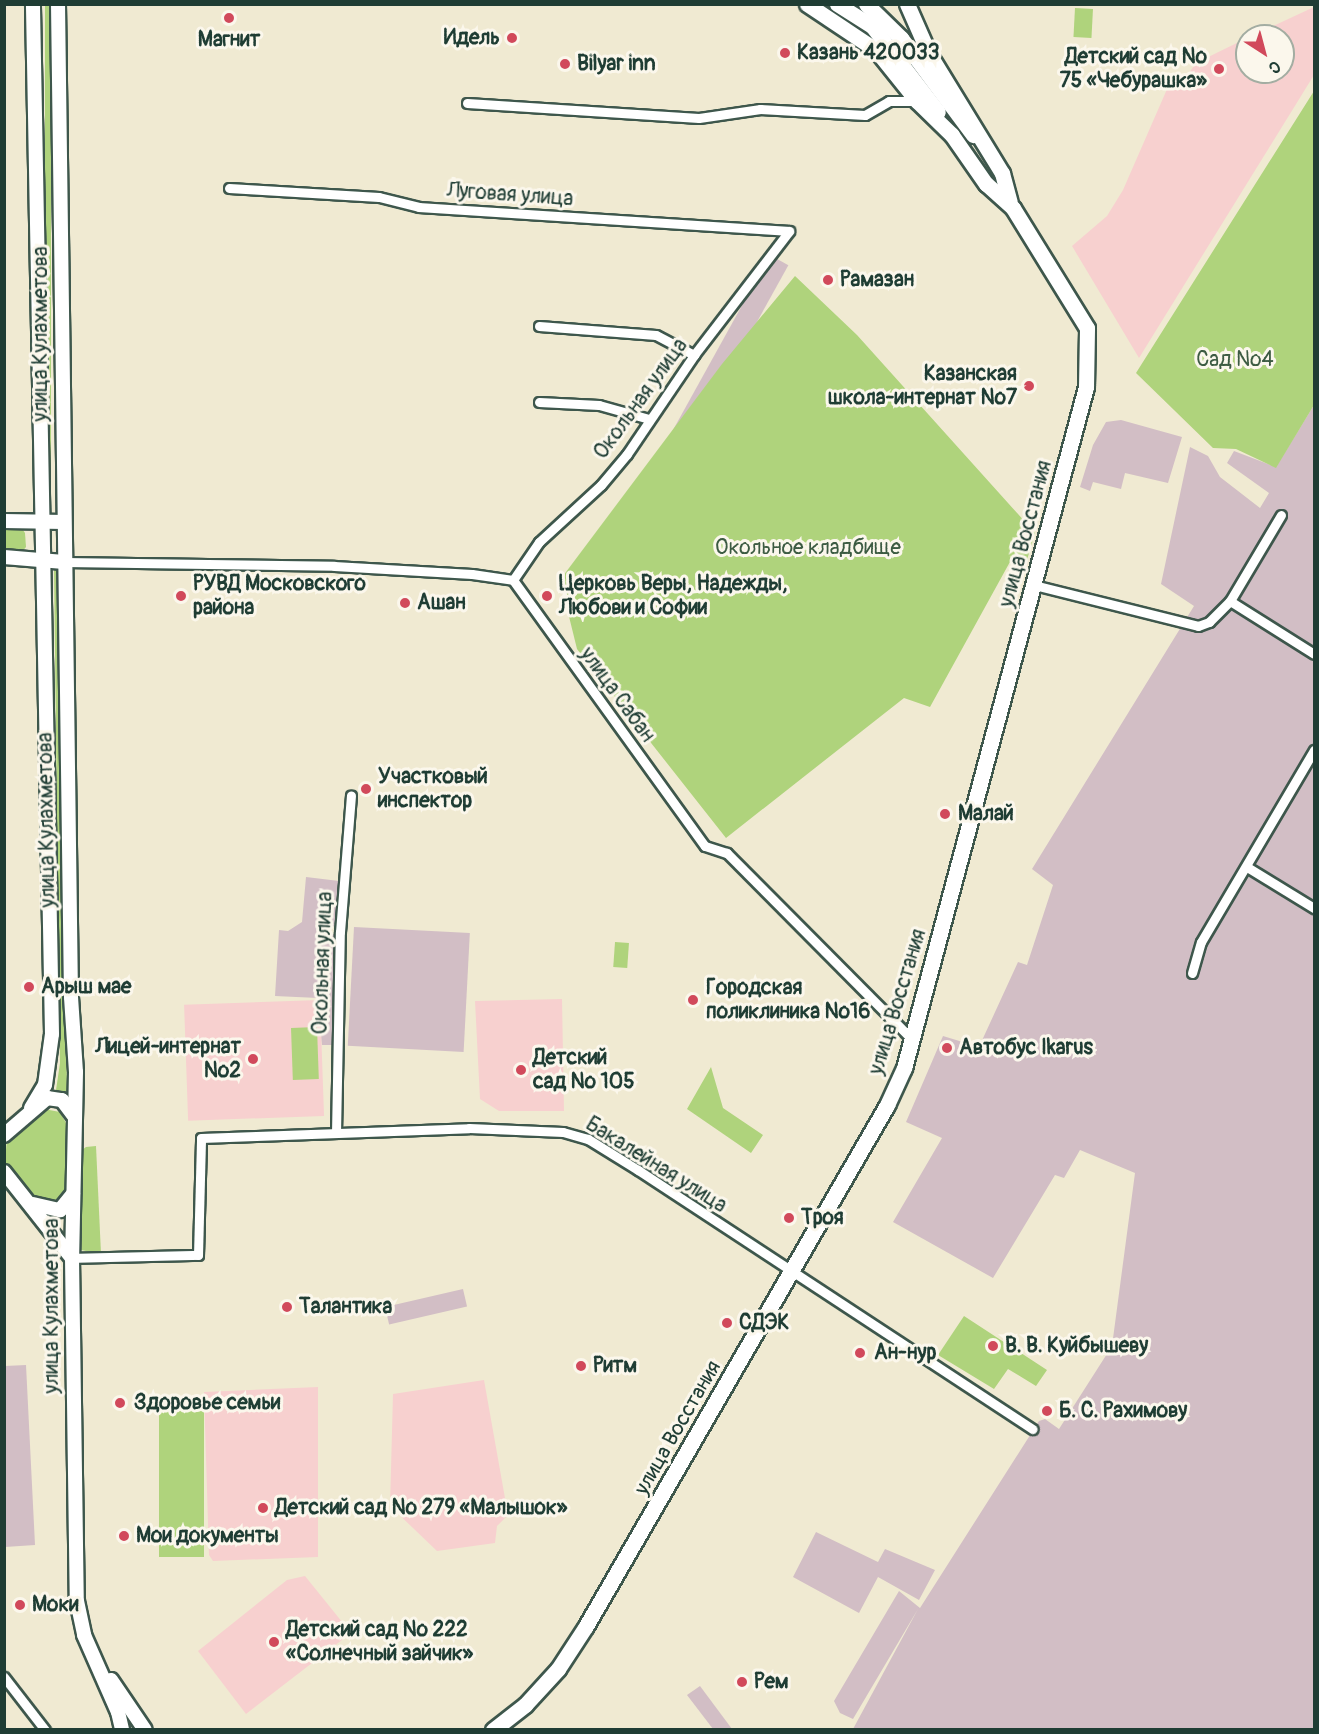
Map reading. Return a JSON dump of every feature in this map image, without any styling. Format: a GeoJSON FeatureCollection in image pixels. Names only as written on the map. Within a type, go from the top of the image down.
{"type":"FeatureCollection","features":[{"type":"Feature","properties":{"kind":"main road","name":"улица Кулахметова"},"geometry":{"type":"LineString","coordinates":[[31,1108],[45,1086],[52,1034],[33,4]]}},
{"type":"Feature","properties":{"kind":"main road","name":"улица Кулахметова"},"geometry":{"type":"LineString","coordinates":[[58,4],[71,997],[76,1072],[72,1258],[77,1601],[84,1635],[118,1712],[122,1730]]}},
{"type":"Feature","properties":{"kind":"main road","name":"улица Восстания"},"geometry":{"type":"LineString","coordinates":[[807,4],[876,50],[917,101],[952,135],[986,184],[1013,208]]}},
{"type":"Feature","properties":{"kind":"main road"},"geometry":{"type":"LineString","coordinates":[[837,4],[872,26],[900,59],[952,135]]}},
{"type":"Feature","properties":{"kind":"main road"},"geometry":{"type":"LineString","coordinates":[[866,4],[901,38],[960,121],[984,145]]}},
{"type":"Feature","properties":{"kind":"main road"},"geometry":{"type":"LineString","coordinates":[[907,4],[929,54],[984,145]]}},
{"type":"Feature","properties":{"kind":"main road","name":"улица Восстания"},"geometry":{"type":"LineString","coordinates":[[493,1730],[525,1705],[558,1669],[586,1626],[887,1105],[912,1040],[1086,387],[1087,328],[1013,208],[1002,173],[984,145]]}},
{"type":"Feature","properties":{"kind":"main road"},"geometry":{"type":"LineString","coordinates":[[4,522],[64,522]]}},
{"type":"Feature","properties":{"kind":"main road"},"geometry":{"type":"LineString","coordinates":[[4,557],[42,558],[64,562]]}},
{"type":"Feature","properties":{"kind":"main road"},"geometry":{"type":"LineString","coordinates":[[5,1134],[31,1108],[47,1098],[57,1097],[74,1116]]}},
{"type":"Feature","properties":{"kind":"main road"},"geometry":{"type":"LineString","coordinates":[[4,1172],[72,1258]]}},
{"type":"Feature","properties":{"kind":"main road"},"geometry":{"type":"LineString","coordinates":[[4,1185],[51,1211],[67,1204],[73,1194]]}},
{"type":"Feature","properties":{"kind":"main road","name":"улица Кулахметова"},"geometry":{"type":"LineString","coordinates":[[84,1635],[145,1730]]}},
{"type":"Feature","properties":{"kind":"street"},"geometry":{"type":"LineString","coordinates":[[467,103],[699,117],[760,109],[865,115],[889,101],[917,101]]}},
{"type":"Feature","properties":{"kind":"street","name":"Луговая улица"},"geometry":{"type":"LineString","coordinates":[[229,188],[380,197],[419,207],[789,231]]}},
{"type":"Feature","properties":{"kind":"street","name":"Окольная улица"},"geometry":{"type":"LineString","coordinates":[[513,580],[539,542],[601,485],[694,355],[789,231]]}},
{"type":"Feature","properties":{"kind":"street"},"geometry":{"type":"LineString","coordinates":[[538,326],[656,335],[694,355]]}},
{"type":"Feature","properties":{"kind":"street"},"geometry":{"type":"LineString","coordinates":[[538,402],[599,405],[650,419]]}},
{"type":"Feature","properties":{"kind":"street"},"geometry":{"type":"LineString","coordinates":[[1034,585],[1198,626],[1209,622],[1230,601],[1281,515]]}},
{"type":"Feature","properties":{"kind":"street"},"geometry":{"type":"LineString","coordinates":[[64,562],[334,567],[472,574],[513,580]]}},
{"type":"Feature","properties":{"kind":"street","name":"улица Сабан"},"geometry":{"type":"LineString","coordinates":[[513,580],[705,846],[727,853],[912,1040]]}},
{"type":"Feature","properties":{"kind":"street"},"geometry":{"type":"LineString","coordinates":[[1230,601],[1314,654]]}},
{"type":"Feature","properties":{"kind":"street"},"geometry":{"type":"LineString","coordinates":[[1192,973],[1201,942],[1314,750]]}},
{"type":"Feature","properties":{"kind":"street","name":"Окольная улица"},"geometry":{"type":"LineString","coordinates":[[336,1133],[340,932],[351,795]]}},
{"type":"Feature","properties":{"kind":"street"},"geometry":{"type":"LineString","coordinates":[[1247,867],[1314,908]]}},
{"type":"Feature","properties":{"kind":"street","name":"Бакалейная улица"},"geometry":{"type":"LineString","coordinates":[[72,1258],[198,1255],[201,1138],[469,1128],[573,1134],[638,1170],[791,1273],[1033,1429]]}},
{"type":"Feature","properties":{"kind":"street"},"geometry":{"type":"LineString","coordinates":[[4,1677],[45,1730]]}},
{"type":"Feature","properties":{"kind":"shaded area"},"geometry":{"type":"Polygon","coordinates":[[[1314,7],[1314,75],[1139,358],[1072,246],[1107,216],[1123,190],[1171,80],[1181,84],[1196,63],[1235,44],[1235,84],[1295,84],[1295,24],[1278,24],[1314,7]]]}},
{"type":"Feature","properties":{"kind":"shaded area"},"geometry":{"type":"Polygon","coordinates":[[[770,255],[788,265],[604,598],[585,588],[770,255]]]}},
{"type":"Feature","properties":{"kind":"shaded area"},"geometry":{"type":"Polygon","coordinates":[[[1314,405],[1314,1729],[853,1729],[918,1609],[853,1719],[840,1713],[834,1701],[899,1591],[920,1608],[1039,1421],[1045,1419],[1059,1429],[1112,1346],[1135,1173],[1080,1150],[1064,1178],[1055,1175],[993,1278],[893,1222],[942,1138],[906,1122],[943,1036],[979,1047],[1018,962],[1027,965],[1053,885],[1032,869],[1194,606],[1161,584],[1190,447],[1208,456],[1220,477],[1260,508],[1269,493],[1227,463],[1234,451],[1276,467],[1314,405]]]}},
{"type":"Feature","properties":{"kind":"shaded area"},"geometry":{"type":"Polygon","coordinates":[[[1121,420],[1182,437],[1168,483],[1125,473],[1121,489],[1093,482],[1090,491],[1080,487],[1093,445],[1106,422],[1121,420]]]}},
{"type":"Feature","properties":{"kind":"shaded area"},"geometry":{"type":"Polygon","coordinates":[[[306,877],[339,881],[338,924],[320,933],[344,935],[341,1045],[322,1045],[318,998],[275,996],[279,930],[288,931],[302,922],[306,877]]]}},
{"type":"Feature","properties":{"kind":"shaded area"},"geometry":{"type":"Polygon","coordinates":[[[354,927],[470,933],[464,1052],[348,1046],[354,927]]]}},
{"type":"Feature","properties":{"kind":"shaded area","name":"Детский сад № 105"},"geometry":{"type":"Polygon","coordinates":[[[562,999],[564,1111],[499,1111],[480,1099],[475,1001],[562,999]]]}},
{"type":"Feature","properties":{"kind":"shaded area","name":"Лицей-интернат №2"},"geometry":{"type":"Polygon","coordinates":[[[320,1000],[324,1116],[188,1121],[184,1005],[320,1000]]]}},
{"type":"Feature","properties":{"kind":"shaded area"},"geometry":{"type":"Polygon","coordinates":[[[463,1289],[467,1307],[389,1325],[385,1307],[463,1289]]]}},
{"type":"Feature","properties":{"kind":"shaded area"},"geometry":{"type":"Polygon","coordinates":[[[26,1365],[35,1545],[5,1547],[5,1366],[26,1365]]]}},
{"type":"Feature","properties":{"kind":"shaded area"},"geometry":{"type":"Polygon","coordinates":[[[484,1380],[508,1515],[497,1526],[495,1543],[437,1551],[390,1506],[393,1394],[484,1380]]]}},
{"type":"Feature","properties":{"kind":"shaded area","name":"Детский сад № 279 «Малышок»"},"geometry":{"type":"Polygon","coordinates":[[[318,1387],[318,1557],[213,1561],[209,1555],[204,1392],[318,1387]]]}},
{"type":"Feature","properties":{"kind":"shaded area"},"geometry":{"type":"Polygon","coordinates":[[[816,1532],[878,1562],[885,1549],[935,1570],[919,1600],[878,1577],[859,1613],[793,1577],[816,1532]]]}},
{"type":"Feature","properties":{"kind":"shaded area","name":"Детский сад № 222 «Солнечный зайчик»"},"geometry":{"type":"Polygon","coordinates":[[[305,1576],[351,1633],[246,1714],[198,1651],[287,1580],[305,1576]]]}},
{"type":"Feature","properties":{"kind":"shaded area"},"geometry":{"type":"Polygon","coordinates":[[[700,1686],[732,1729],[713,1729],[687,1695],[700,1686]]]}},
{"type":"Feature","properties":{"kind":"green space"},"geometry":{"type":"Polygon","coordinates":[[[45,5],[51,5],[51,514],[45,514],[45,5]]]}},
{"type":"Feature","properties":{"kind":"green space"},"geometry":{"type":"Polygon","coordinates":[[[1075,8],[1093,9],[1091,38],[1073,37],[1075,8]]]}},
{"type":"Feature","properties":{"kind":"green space","name":"Сад №4"},"geometry":{"type":"Polygon","coordinates":[[[1314,91],[1314,405],[1276,468],[1236,449],[1213,448],[1136,373],[1314,91]]]}},
{"type":"Feature","properties":{"kind":"green space","name":"Окольное кладбище"},"geometry":{"type":"Polygon","coordinates":[[[795,276],[857,335],[1035,533],[1027,560],[1011,560],[930,707],[904,698],[726,838],[577,649],[560,580],[722,364],[795,276]]]}},
{"type":"Feature","properties":{"kind":"green space"},"geometry":{"type":"Polygon","coordinates":[[[5,527],[21,527],[25,533],[26,547],[21,553],[5,552],[5,527]]]}},
{"type":"Feature","properties":{"kind":"green space"},"geometry":{"type":"Polygon","coordinates":[[[54,568],[60,568],[67,1092],[56,1090],[60,1063],[54,568]]]}},
{"type":"Feature","properties":{"kind":"green space"},"geometry":{"type":"Polygon","coordinates":[[[615,942],[629,943],[627,968],[613,967],[615,942]]]}},
{"type":"Feature","properties":{"kind":"green space"},"geometry":{"type":"Polygon","coordinates":[[[317,1027],[319,1079],[293,1080],[291,1028],[317,1027]]]}},
{"type":"Feature","properties":{"kind":"green space"},"geometry":{"type":"Polygon","coordinates":[[[711,1067],[723,1108],[763,1135],[751,1153],[687,1109],[711,1067]]]}},
{"type":"Feature","properties":{"kind":"green space"},"geometry":{"type":"Polygon","coordinates":[[[44,1109],[60,1112],[66,1123],[66,1196],[61,1204],[35,1199],[11,1176],[5,1161],[7,1139],[44,1109]]]}},
{"type":"Feature","properties":{"kind":"green space"},"geometry":{"type":"Polygon","coordinates":[[[96,1146],[101,1254],[81,1250],[78,1153],[86,1147],[96,1146]]]}},
{"type":"Feature","properties":{"kind":"green space"},"geometry":{"type":"Polygon","coordinates":[[[964,1316],[1047,1370],[1036,1386],[1008,1369],[994,1389],[938,1355],[964,1316]]]}},
{"type":"Feature","properties":{"kind":"green space"},"geometry":{"type":"Polygon","coordinates":[[[159,1399],[204,1399],[204,1557],[159,1557],[159,1399]]]}},
{"type":"Feature","properties":{"kind":"place","name":"Магнит"},"geometry":{"type":"Point","coordinates":[229,18]}},
{"type":"Feature","properties":{"kind":"place","name":"Идель"},"geometry":{"type":"Point","coordinates":[512,38]}},
{"type":"Feature","properties":{"kind":"place","name":"Казань 420033"},"geometry":{"type":"Point","coordinates":[785,53]}},
{"type":"Feature","properties":{"kind":"place","name":"Bilyar inn"},"geometry":{"type":"Point","coordinates":[565,64]}},
{"type":"Feature","properties":{"kind":"place","name":"Детский сад № 75 «Чебурашка»"},"geometry":{"type":"Point","coordinates":[1219,69]}},
{"type":"Feature","properties":{"kind":"place","name":"Рамазан"},"geometry":{"type":"Point","coordinates":[828,280]}},
{"type":"Feature","properties":{"kind":"place","name":"Казанская школа-интернат №7"},"geometry":{"type":"Point","coordinates":[1029,386]}},
{"type":"Feature","properties":{"kind":"place","name":"РУВД Московского района"},"geometry":{"type":"Point","coordinates":[181,596]}},
{"type":"Feature","properties":{"kind":"place","name":"Церковь Веры, Надежды, Любови и Софии"},"geometry":{"type":"Point","coordinates":[547,596]}},
{"type":"Feature","properties":{"kind":"place","name":"Ашан"},"geometry":{"type":"Point","coordinates":[405,603]}},
{"type":"Feature","properties":{"kind":"place","name":"Участковый инспектор"},"geometry":{"type":"Point","coordinates":[366,789]}},
{"type":"Feature","properties":{"kind":"place","name":"Малай"},"geometry":{"type":"Point","coordinates":[945,814]}},
{"type":"Feature","properties":{"kind":"place","name":"Арыш мае"},"geometry":{"type":"Point","coordinates":[29,987]}},
{"type":"Feature","properties":{"kind":"place","name":"Городская поликлиника №16"},"geometry":{"type":"Point","coordinates":[693,1000]}},
{"type":"Feature","properties":{"kind":"place","name":"Автобус Ikarus"},"geometry":{"type":"Point","coordinates":[947,1048]}},
{"type":"Feature","properties":{"kind":"place","name":"Лицей-интернат №2"},"geometry":{"type":"Point","coordinates":[253,1059]}},
{"type":"Feature","properties":{"kind":"place","name":"Детский сад № 105"},"geometry":{"type":"Point","coordinates":[521,1070]}},
{"type":"Feature","properties":{"kind":"place","name":"Троя"},"geometry":{"type":"Point","coordinates":[789,1218]}},
{"type":"Feature","properties":{"kind":"place","name":"Талантика"},"geometry":{"type":"Point","coordinates":[287,1307]}},
{"type":"Feature","properties":{"kind":"place","name":"СДЭК"},"geometry":{"type":"Point","coordinates":[727,1323]}},
{"type":"Feature","properties":{"kind":"place","name":"В. В. Куйбышеву"},"geometry":{"type":"Point","coordinates":[993,1346]}},
{"type":"Feature","properties":{"kind":"place","name":"Ан-нур"},"geometry":{"type":"Point","coordinates":[860,1353]}},
{"type":"Feature","properties":{"kind":"place","name":"Ритм"},"geometry":{"type":"Point","coordinates":[581,1366]}},
{"type":"Feature","properties":{"kind":"place","name":"Здоровье семьи"},"geometry":{"type":"Point","coordinates":[120,1403]}},
{"type":"Feature","properties":{"kind":"place","name":"Б. С. Рахимову"},"geometry":{"type":"Point","coordinates":[1047,1411]}},
{"type":"Feature","properties":{"kind":"place","name":"Детский сад № 279 «Малышок»"},"geometry":{"type":"Point","coordinates":[263,1508]}},
{"type":"Feature","properties":{"kind":"place","name":"Мои документы"},"geometry":{"type":"Point","coordinates":[124,1536]}},
{"type":"Feature","properties":{"kind":"place","name":"Моки"},"geometry":{"type":"Point","coordinates":[20,1605]}},
{"type":"Feature","properties":{"kind":"place","name":"Детский сад № 222 «Солнечный зайчик»"},"geometry":{"type":"Point","coordinates":[274,1642]}},
{"type":"Feature","properties":{"kind":"place","name":"Рем"},"geometry":{"type":"Point","coordinates":[742,1682]}}]}
